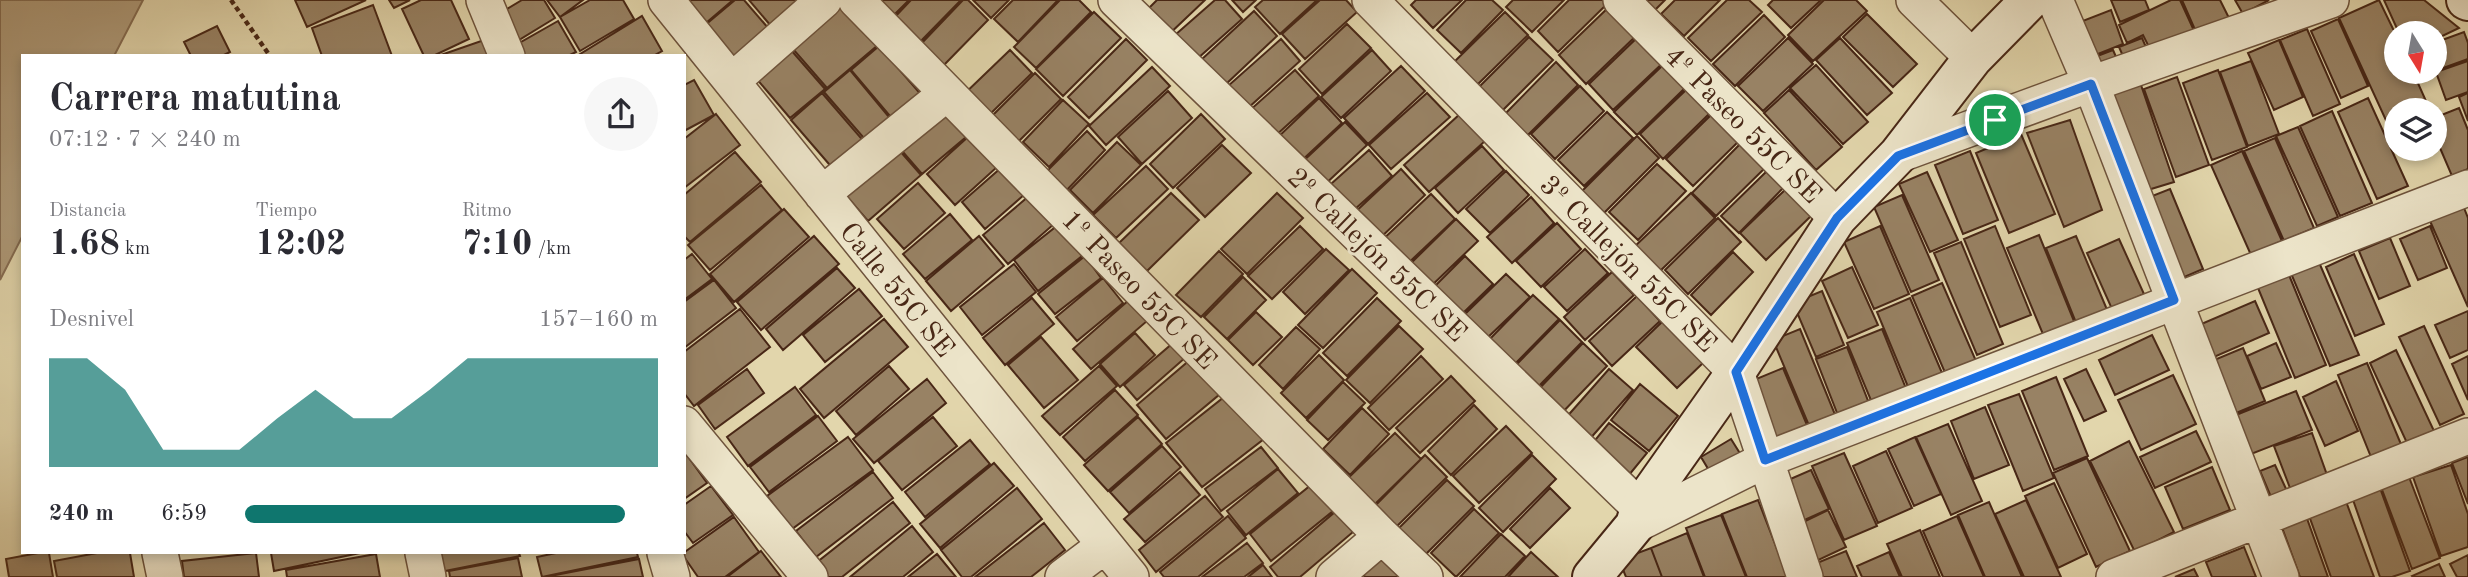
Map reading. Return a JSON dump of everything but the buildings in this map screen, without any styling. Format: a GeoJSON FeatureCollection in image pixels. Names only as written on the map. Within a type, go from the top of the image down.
{"type":"FeatureCollection","features":[{"type":"Feature","properties":{"kind":"street"},"geometry":{"type":"LineString","coordinates":[[484,0],[507,54]]}},
{"type":"Feature","properties":{"kind":"street","name":"Calle 55C SE"},"geometry":{"type":"LineString","coordinates":[[666,0],[1131,577]]}},
{"type":"Feature","properties":{"kind":"street"},"geometry":{"type":"LineString","coordinates":[[732,81],[824,0]]}},
{"type":"Feature","properties":{"kind":"street","name":"1º Paseo 55C SE"},"geometry":{"type":"LineString","coordinates":[[856,0],[1381,536],[1425,577]]}},
{"type":"Feature","properties":{"kind":"street","name":"2º Callejón 55C SE"},"geometry":{"type":"LineString","coordinates":[[1116,0],[1638,517]]}},
{"type":"Feature","properties":{"kind":"street","name":"3º Callejón 55C SE"},"geometry":{"type":"LineString","coordinates":[[1370,0],[1736,372],[1805,577]]}},
{"type":"Feature","properties":{"kind":"street","name":"4º Paseo 55C SE"},"geometry":{"type":"LineString","coordinates":[[1621,0],[1837,218]]}},
{"type":"Feature","properties":{"kind":"street"},"geometry":{"type":"LineString","coordinates":[[1914,0],[1973,58]]}},
{"type":"Feature","properties":{"kind":"street"},"geometry":{"type":"LineString","coordinates":[[1592,577],[1638,517],[1837,218],[1898,156],[1973,58],[2030,0]]}},
{"type":"Feature","properties":{"kind":"street"},"geometry":{"type":"LineString","coordinates":[[2055,0],[2091,84],[2281,577]]}},
{"type":"Feature","properties":{"kind":"street"},"geometry":{"type":"LineString","coordinates":[[1898,156],[2091,84],[2331,0]]}},
{"type":"Feature","properties":{"kind":"street"},"geometry":{"type":"LineString","coordinates":[[822,194],[947,93]]}},
{"type":"Feature","properties":{"kind":"street"},"geometry":{"type":"LineString","coordinates":[[1638,517],[1765,460],[2468,188]]}},
{"type":"Feature","properties":{"kind":"street"},"geometry":{"type":"LineString","coordinates":[[686,426],[810,577]]}},
{"type":"Feature","properties":{"kind":"street"},"geometry":{"type":"LineString","coordinates":[[2114,577],[2468,436]]}},
{"type":"Feature","properties":{"kind":"street"},"geometry":{"type":"LineString","coordinates":[[1334,577],[1381,536]]}},
{"type":"Feature","properties":{"kind":"street"},"geometry":{"type":"LineString","coordinates":[[1063,577],[1104,546]]}},
{"type":"Feature","properties":{"kind":"street"},"geometry":{"type":"LineString","coordinates":[[160,554],[164,577]]}},
{"type":"Feature","properties":{"kind":"street"},"geometry":{"type":"LineString","coordinates":[[423,554],[428,577]]}},
{"type":"Feature","properties":{"kind":"street"},"geometry":{"type":"LineString","coordinates":[[665,554],[672,577]]}},
{"type":"Feature","properties":{"kind":"path"},"geometry":{"type":"LineString","coordinates":[[231,0],[269,54]]}},
{"type":"Feature","properties":{"kind":"shaded area"},"geometry":{"type":"Polygon","coordinates":[[[0,0],[143,0],[115,54],[21,54],[21,239],[0,280],[0,0]]]}},
{"type":"Feature","properties":{"kind":"route"},"geometry":{"type":"LineString","coordinates":[[2091,84],[2174,300],[1765,460],[1736,372],[1837,218],[1898,156],[1995,120],[2091,84]]}}]}
